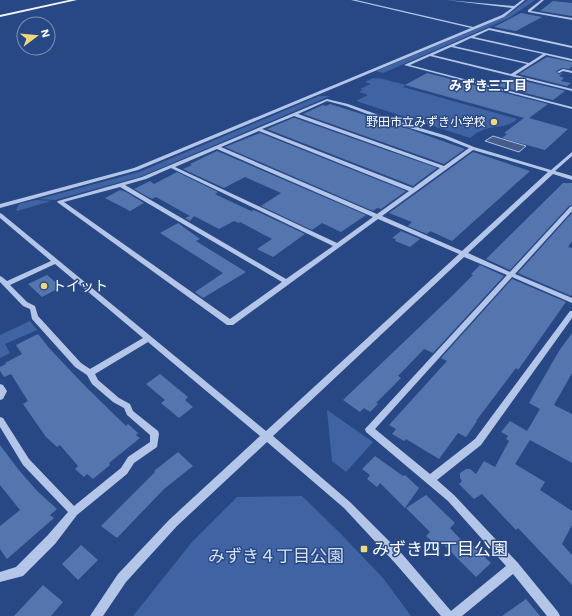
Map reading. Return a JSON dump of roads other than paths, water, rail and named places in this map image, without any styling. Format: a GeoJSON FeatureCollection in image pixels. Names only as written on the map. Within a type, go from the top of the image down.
{"type":"FeatureCollection","features":[{"type":"Feature","properties":{"kind":"main road"},"geometry":{"type":"LineString","coordinates":[[0,16],[75,0]]}},
{"type":"Feature","properties":{"kind":"street"},"geometry":{"type":"LineString","coordinates":[[352,0],[473,28]]}},
{"type":"Feature","properties":{"kind":"street"},"geometry":{"type":"LineString","coordinates":[[447,0],[514,7]]}},
{"type":"Feature","properties":{"kind":"street"},"geometry":{"type":"LineString","coordinates":[[0,206],[136,169],[503,16],[524,0]]}},
{"type":"Feature","properties":{"kind":"street"},"geometry":{"type":"LineString","coordinates":[[543,0],[528,11],[572,19]]}},
{"type":"Feature","properties":{"kind":"street"},"geometry":{"type":"LineString","coordinates":[[572,47],[489,29],[406,65],[572,108]]}},
{"type":"Feature","properties":{"kind":"street"},"geometry":{"type":"LineString","coordinates":[[470,37],[572,60]]}},
{"type":"Feature","properties":{"kind":"street"},"geometry":{"type":"LineString","coordinates":[[451,46],[530,64]]}},
{"type":"Feature","properties":{"kind":"street"},"geometry":{"type":"LineString","coordinates":[[512,75],[546,54]]}},
{"type":"Feature","properties":{"kind":"street"},"geometry":{"type":"LineString","coordinates":[[430,55],[572,90]]}},
{"type":"Feature","properties":{"kind":"street"},"geometry":{"type":"LineString","coordinates":[[472,148],[230,323],[60,202],[144,178],[327,100],[347,105],[385,119],[445,137],[472,148],[572,178]]}},
{"type":"Feature","properties":{"kind":"street"},"geometry":{"type":"LineString","coordinates":[[294,114],[444,168]]}},
{"type":"Feature","properties":{"kind":"street"},"geometry":{"type":"LineString","coordinates":[[258,130],[412,190]]}},
{"type":"Feature","properties":{"kind":"street"},"geometry":{"type":"LineString","coordinates":[[217,147],[572,301]]}},
{"type":"Feature","properties":{"kind":"street"},"geometry":{"type":"LineString","coordinates":[[96,616],[122,578],[173,523],[572,153]]}},
{"type":"Feature","properties":{"kind":"street"},"geometry":{"type":"LineString","coordinates":[[172,167],[336,246]]}},
{"type":"Feature","properties":{"kind":"street"},"geometry":{"type":"LineString","coordinates":[[121,185],[286,282]]}},
{"type":"Feature","properties":{"kind":"street"},"geometry":{"type":"LineString","coordinates":[[554,616],[514,567],[451,498],[431,479],[369,429],[572,208]]}},
{"type":"Feature","properties":{"kind":"street"},"geometry":{"type":"LineString","coordinates":[[0,215],[347,505],[399,559],[448,616]]}},
{"type":"Feature","properties":{"kind":"street"},"geometry":{"type":"LineString","coordinates":[[6,284],[55,260]]}},
{"type":"Feature","properties":{"kind":"street"},"geometry":{"type":"LineString","coordinates":[[0,278],[26,304],[33,308],[35,317],[78,365],[90,373],[95,382],[116,400],[127,406],[130,413],[155,434],[154,444],[131,460],[124,471],[74,512],[51,540],[19,572],[0,577]]}},
{"type":"Feature","properties":{"kind":"street"},"geometry":{"type":"LineString","coordinates":[[431,479],[478,442],[572,313]]}},
{"type":"Feature","properties":{"kind":"street"},"geometry":{"type":"LineString","coordinates":[[90,373],[148,338]]}},
{"type":"Feature","properties":{"kind":"street"},"geometry":{"type":"LineString","coordinates":[[0,387],[3,391],[0,397]]}},
{"type":"Feature","properties":{"kind":"street"},"geometry":{"type":"LineString","coordinates":[[0,420],[26,462],[74,512]]}},
{"type":"Feature","properties":{"kind":"street"},"geometry":{"type":"LineString","coordinates":[[453,616],[514,567]]}},
{"type":"Feature","properties":{"kind":"place","name":"野田市立みずき小学校"},"geometry":{"type":"Point","coordinates":[494,122]}},
{"type":"Feature","properties":{"kind":"place","name":"トイット"},"geometry":{"type":"Point","coordinates":[44,286]}},
{"type":"Feature","properties":{"kind":"place","name":"みずき四丁目公園"},"geometry":{"type":"Point","coordinates":[364,549]}},
{"type":"Feature","properties":{"kind":"district","name":"みずき三丁目"},"geometry":{"type":"Point","coordinates":[488,85]}},
{"type":"Feature","properties":{"kind":"park label","name":"みずき４丁目公園"},"geometry":{"type":"Point","coordinates":[276,556]}}]}
